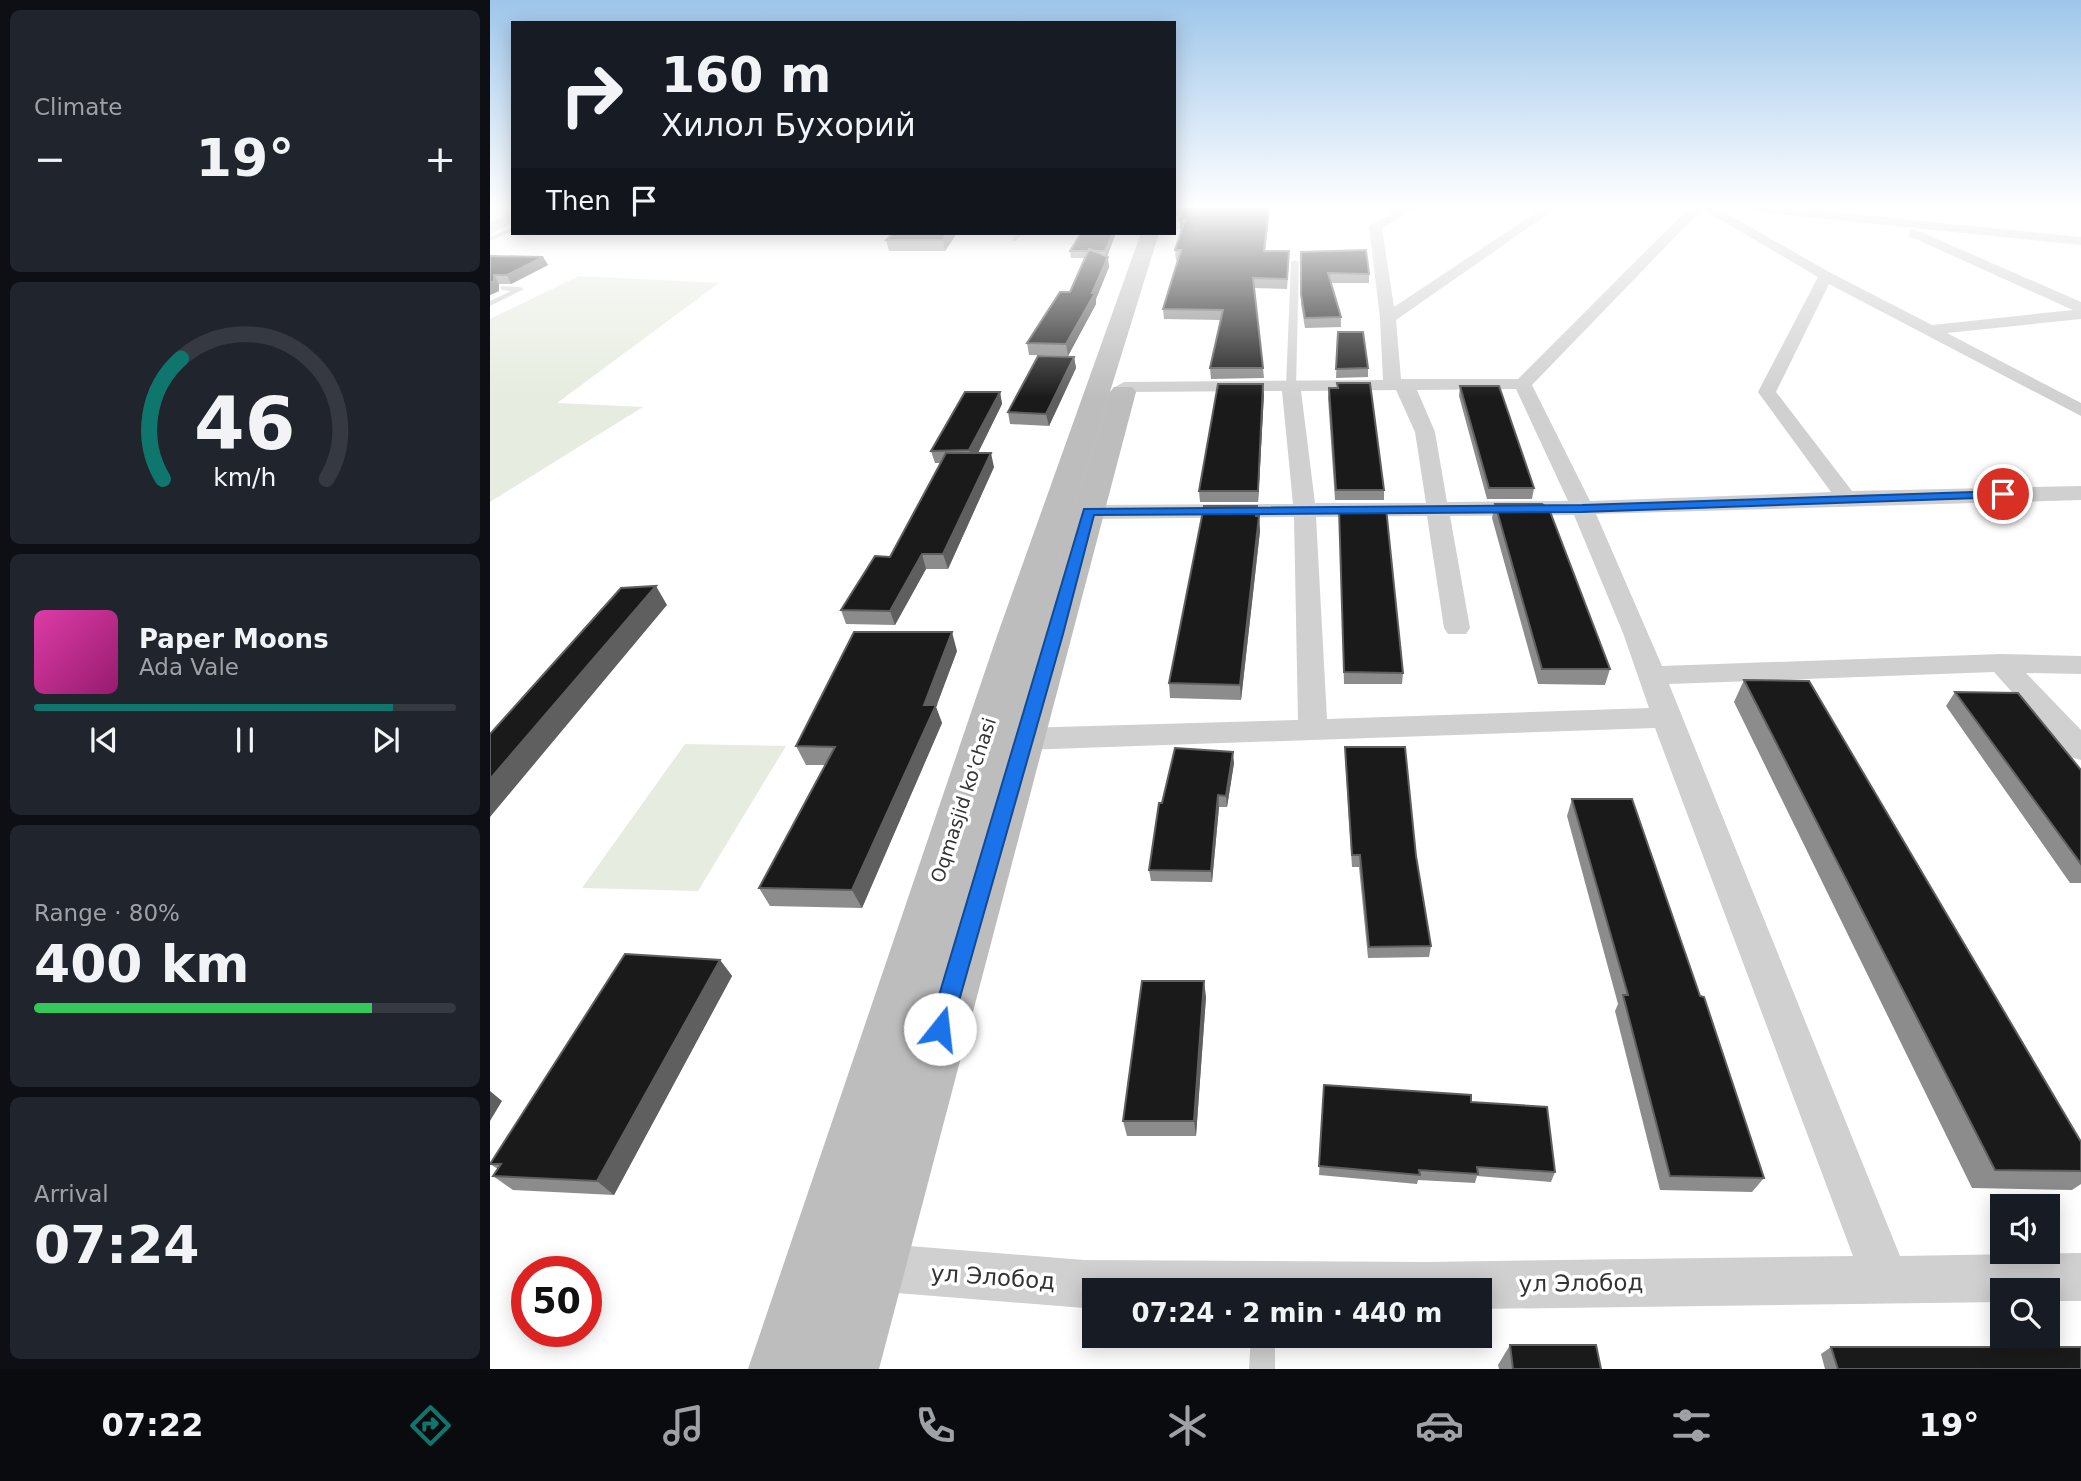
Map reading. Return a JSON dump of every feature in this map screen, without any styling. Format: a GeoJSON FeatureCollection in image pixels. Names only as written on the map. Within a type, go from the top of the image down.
{"type":"FeatureCollection","features":[{"type":"Feature","properties":{"kind":"main road","name":"Oqmasjid ko'chasi"},"geometry":{"type":"LineString","coordinates":[[783,1369],[1036,633],[1139,271]]}},
{"type":"Feature","properties":{"kind":"main road","name":"Oqmasjid ko'chasi"},"geometry":{"type":"LineString","coordinates":[[844,1369],[1023,739],[1036,633],[1088,512],[1157,271]]}},
{"type":"Feature","properties":{"kind":"street"},"geometry":{"type":"LineString","coordinates":[[1381,271],[1399,386],[1425,432],[1457,628]]}},
{"type":"Feature","properties":{"kind":"street"},"geometry":{"type":"LineString","coordinates":[[1388,318],[1458,271]]}},
{"type":"Feature","properties":{"kind":"street"},"geometry":{"type":"LineString","coordinates":[[1124,387],[1523,384],[1634,271]]}},
{"type":"Feature","properties":{"kind":"street"},"geometry":{"type":"LineString","coordinates":[[1817,271],[2081,410]]}},
{"type":"Feature","properties":{"kind":"street"},"geometry":{"type":"LineString","coordinates":[[1999,271],[2081,307]]}},
{"type":"Feature","properties":{"kind":"street"},"geometry":{"type":"LineString","coordinates":[[1826,276],[1767,392],[1846,498]]}},
{"type":"Feature","properties":{"kind":"street"},"geometry":{"type":"LineString","coordinates":[[1931,330],[2081,314]]}},
{"type":"Feature","properties":{"kind":"street"},"geometry":{"type":"LineString","coordinates":[[1523,384],[1582,508],[1653,675],[1666,718],[1885,1277]]}},
{"type":"Feature","properties":{"kind":"street"},"geometry":{"type":"LineString","coordinates":[[1291,386],[1305,511],[1313,730]]}},
{"type":"Feature","properties":{"kind":"street"},"geometry":{"type":"LineString","coordinates":[[1088,512],[1582,508],[2081,493]]}},
{"type":"Feature","properties":{"kind":"street"},"geometry":{"type":"LineString","coordinates":[[1653,675],[2001,663],[2081,665]]}},
{"type":"Feature","properties":{"kind":"street"},"geometry":{"type":"LineString","coordinates":[[2001,663],[2081,749]]}},
{"type":"Feature","properties":{"kind":"street"},"geometry":{"type":"LineString","coordinates":[[1023,739],[1666,718]]}},
{"type":"Feature","properties":{"kind":"street","name":"ул Элобод"},"geometry":{"type":"LineString","coordinates":[[872,1267],[1082,1284]]}},
{"type":"Feature","properties":{"kind":"street","name":"ул Элобод"},"geometry":{"type":"LineString","coordinates":[[1492,1285],[1885,1277],[2081,1277]]}},
{"type":"Feature","properties":{"kind":"lane"},"geometry":{"type":"LineString","coordinates":[[1291,386],[1295,271]]}},
{"type":"Feature","properties":{"kind":"lane"},"geometry":{"type":"LineString","coordinates":[[490,304],[520,289],[504,288]]}},
{"type":"Feature","properties":{"kind":"lane"},"geometry":{"type":"LineString","coordinates":[[1262,1369],[1263,1348]]}},
{"type":"Feature","properties":{"kind":"shaded area"},"geometry":{"type":"Polygon","coordinates":[[[579,276],[719,283],[557,403],[643,407],[490,502],[490,319],[579,276]]]}},
{"type":"Feature","properties":{"kind":"shaded area"},"geometry":{"type":"Polygon","coordinates":[[[685,744],[786,746],[698,891],[582,888],[685,744]]]}},
{"type":"Feature","properties":{"kind":"building"},"geometry":{"type":"Polygon","coordinates":[[[490,271],[515,271],[507,275],[494,275],[494,281],[490,283],[490,271]]]}},
{"type":"Feature","properties":{"kind":"building"},"geometry":{"type":"Polygon","coordinates":[[[1079,271],[1102,271],[1092,293],[1095,293],[1066,344],[1027,343],[1060,292],[1070,292],[1079,271]]]}},
{"type":"Feature","properties":{"kind":"building"},"geometry":{"type":"Polygon","coordinates":[[[1175,271],[1288,271],[1287,279],[1253,278],[1263,368],[1210,368],[1223,310],[1163,309],[1175,271]]]}},
{"type":"Feature","properties":{"kind":"building"},"geometry":{"type":"Polygon","coordinates":[[[1301,271],[1369,271],[1369,274],[1328,273],[1341,317],[1305,318],[1301,271]]]}},
{"type":"Feature","properties":{"kind":"building"},"geometry":{"type":"Polygon","coordinates":[[[1338,332],[1363,332],[1368,368],[1336,369],[1338,332]]]}},
{"type":"Feature","properties":{"kind":"building"},"geometry":{"type":"Polygon","coordinates":[[[1038,356],[1074,357],[1046,414],[1008,412],[1038,356]]]}},
{"type":"Feature","properties":{"kind":"building"},"geometry":{"type":"Polygon","coordinates":[[[1337,383],[1370,383],[1384,490],[1336,490],[1329,388],[1338,388],[1337,383]]]}},
{"type":"Feature","properties":{"kind":"building"},"geometry":{"type":"Polygon","coordinates":[[[1218,384],[1263,384],[1258,491],[1199,491],[1218,384]]]}},
{"type":"Feature","properties":{"kind":"building"},"geometry":{"type":"Polygon","coordinates":[[[1460,386],[1499,386],[1534,488],[1489,488],[1460,386]]]}},
{"type":"Feature","properties":{"kind":"building"},"geometry":{"type":"Polygon","coordinates":[[[965,392],[1000,392],[969,450],[931,451],[965,392]]]}},
{"type":"Feature","properties":{"kind":"building"},"geometry":{"type":"Polygon","coordinates":[[[946,453],[991,453],[943,554],[922,554],[890,611],[841,610],[875,556],[890,557],[946,453]]]}},
{"type":"Feature","properties":{"kind":"building"},"geometry":{"type":"Polygon","coordinates":[[[1495,504],[1542,504],[1549,509],[1610,669],[1542,669],[1495,504]]]}},
{"type":"Feature","properties":{"kind":"building"},"geometry":{"type":"Polygon","coordinates":[[[1204,506],[1257,506],[1256,516],[1259,516],[1240,685],[1169,683],[1204,506]]]}},
{"type":"Feature","properties":{"kind":"building"},"geometry":{"type":"Polygon","coordinates":[[[1339,508],[1386,508],[1403,673],[1344,672],[1339,508]]]}},
{"type":"Feature","properties":{"kind":"building"},"geometry":{"type":"Polygon","coordinates":[[[656,586],[490,779],[490,734],[621,588],[656,586]]]}},
{"type":"Feature","properties":{"kind":"building"},"geometry":{"type":"Polygon","coordinates":[[[854,632],[952,632],[924,705],[936,705],[852,890],[759,888],[835,747],[796,746],[854,632]]]}},
{"type":"Feature","properties":{"kind":"building"},"geometry":{"type":"Polygon","coordinates":[[[1744,680],[1809,681],[2081,1142],[2081,1171],[1995,1170],[1744,680]]]}},
{"type":"Feature","properties":{"kind":"building"},"geometry":{"type":"Polygon","coordinates":[[[1955,692],[2018,693],[2081,770],[2081,864],[1955,692]]]}},
{"type":"Feature","properties":{"kind":"building"},"geometry":{"type":"Polygon","coordinates":[[[1345,747],[1405,747],[1416,856],[1431,946],[1369,947],[1360,855],[1352,855],[1345,747]]]}},
{"type":"Feature","properties":{"kind":"building"},"geometry":{"type":"Polygon","coordinates":[[[1175,748],[1233,752],[1226,796],[1218,795],[1211,871],[1149,870],[1159,803],[1162,803],[1175,748]]]}},
{"type":"Feature","properties":{"kind":"building"},"geometry":{"type":"Polygon","coordinates":[[[1572,799],[1632,799],[1700,996],[1704,997],[1764,1178],[1670,1176],[1623,995],[1628,995],[1572,799]]]}},
{"type":"Feature","properties":{"kind":"building"},"geometry":{"type":"Polygon","coordinates":[[[625,954],[720,960],[597,1181],[493,1176],[501,1164],[490,1164],[625,954]]]}},
{"type":"Feature","properties":{"kind":"building"},"geometry":{"type":"Polygon","coordinates":[[[1142,981],[1204,981],[1194,1121],[1123,1121],[1142,981]]]}},
{"type":"Feature","properties":{"kind":"building"},"geometry":{"type":"Polygon","coordinates":[[[1324,1085],[1471,1095],[1471,1102],[1547,1107],[1555,1172],[1477,1167],[1478,1174],[1419,1170],[1420,1175],[1319,1166],[1324,1085]]]}},
{"type":"Feature","properties":{"kind":"building"},"geometry":{"type":"Polygon","coordinates":[[[1510,1345],[1596,1345],[1601,1369],[1513,1369],[1510,1345]]]}},
{"type":"Feature","properties":{"kind":"building"},"geometry":{"type":"Polygon","coordinates":[[[1831,1347],[2081,1347],[2081,1369],[1838,1369],[1831,1347]]]}},
{"type":"Feature","properties":{"kind":"route"},"geometry":{"type":"LineString","coordinates":[[940,1029],[1056,634],[1088,512],[1582,508],[2003,494]]}}]}
